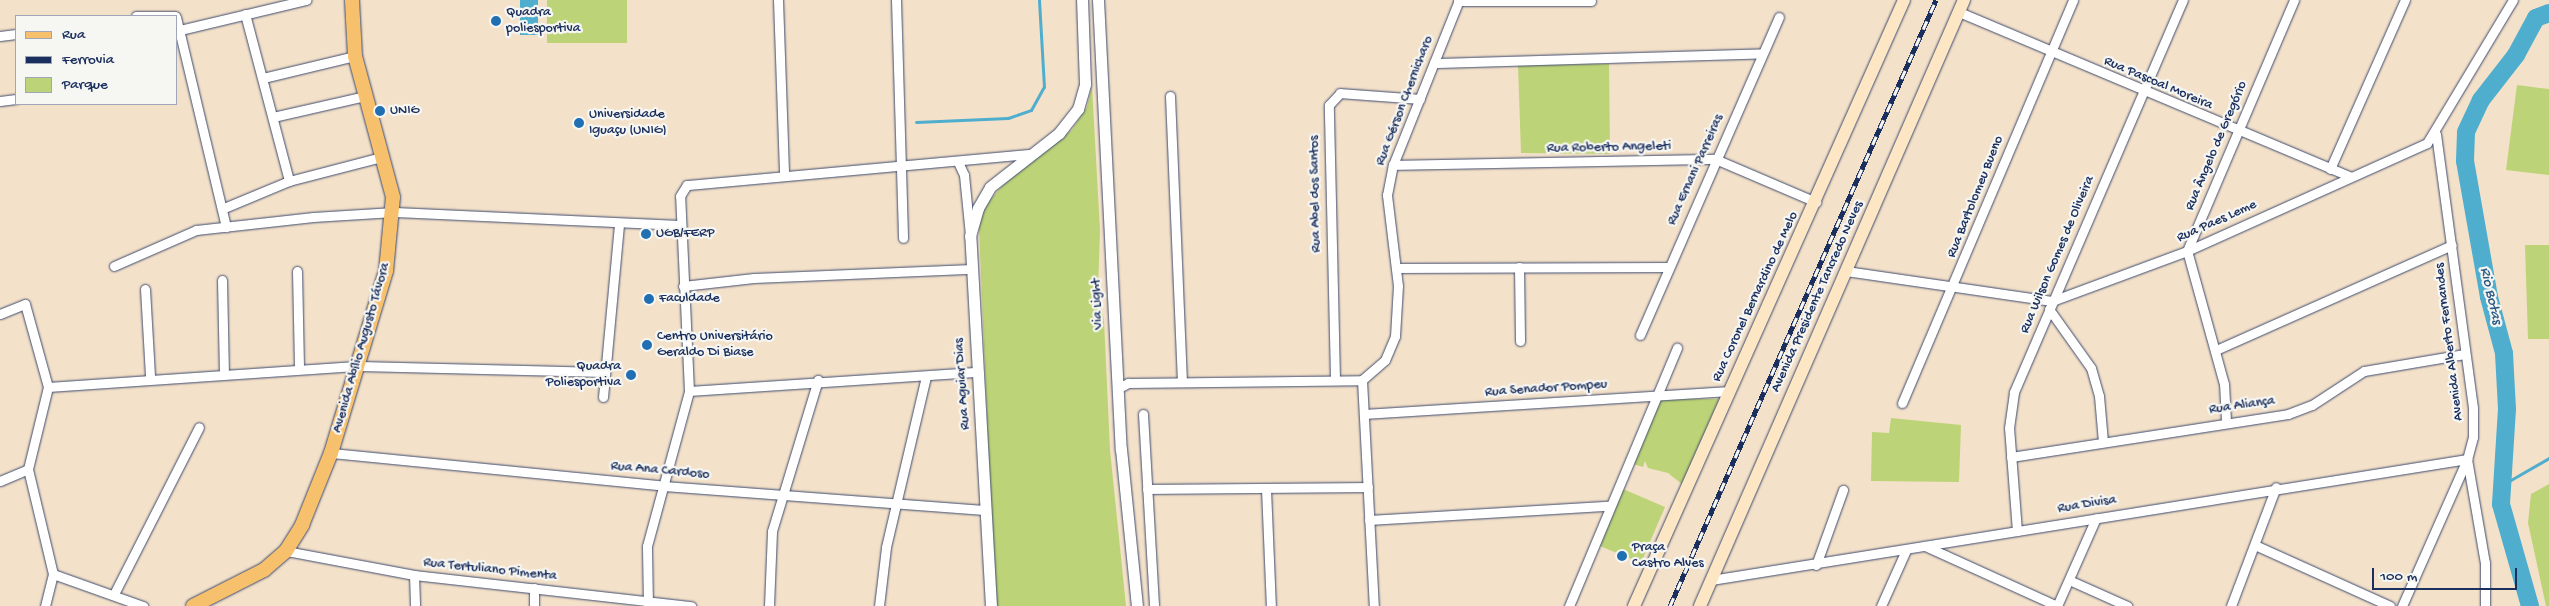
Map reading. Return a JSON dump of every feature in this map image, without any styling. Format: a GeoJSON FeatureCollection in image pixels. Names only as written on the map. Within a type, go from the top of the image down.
{"type":"FeatureCollection","features":[{"type":"Feature","properties":{"kind":"main road","name":"Avenida Abílio Augusto Távora"},"geometry":{"type":"LineString","coordinates":[[193,606],[264,570],[286,551],[331,453],[386,272],[394,212],[382,157],[355,56],[352,0]]}},
{"type":"Feature","properties":{"kind":"main road","name":"Rua Coronel Bernardino de Melo"},"geometry":{"type":"LineString","coordinates":[[1634,606],[1816,202],[1904,0]]}},
{"type":"Feature","properties":{"kind":"main road","name":"Avenida Presidente Tancredo Neves"},"geometry":{"type":"LineString","coordinates":[[1700,606],[1964,0]]}},
{"type":"Feature","properties":{"kind":"street"},"geometry":{"type":"LineString","coordinates":[[180,30],[306,0]]}},
{"type":"Feature","properties":{"kind":"street"},"geometry":{"type":"LineString","coordinates":[[778,0],[784,174]]}},
{"type":"Feature","properties":{"kind":"street"},"geometry":{"type":"LineString","coordinates":[[896,0],[903,238]]}},
{"type":"Feature","properties":{"kind":"street"},"geometry":{"type":"LineString","coordinates":[[970,236],[980,203],[990,187],[1070,121],[1084,94],[1082,0]]}},
{"type":"Feature","properties":{"kind":"street","name":"Via Light"},"geometry":{"type":"LineString","coordinates":[[1098,0],[1117,389],[1137,606]]}},
{"type":"Feature","properties":{"kind":"street","name":"Rua Bartolomeu Bueno"},"geometry":{"type":"LineString","coordinates":[[1902,403],[1954,288],[2073,0]]}},
{"type":"Feature","properties":{"kind":"street","name":"Rua Wilson Gomes de Oliveira"},"geometry":{"type":"LineString","coordinates":[[2016,531],[2009,412],[2014,392],[2183,0]]}},
{"type":"Feature","properties":{"kind":"street","name":"Rua Ângelo de Gregório"},"geometry":{"type":"LineString","coordinates":[[2187,251],[2294,0]]}},
{"type":"Feature","properties":{"kind":"street"},"geometry":{"type":"LineString","coordinates":[[2330,169],[2405,0]]}},
{"type":"Feature","properties":{"kind":"street","name":"Rua Paes Leme"},"geometry":{"type":"LineString","coordinates":[[1846,271],[2051,305],[2187,251],[2350,176],[2414,150],[2436,134],[2513,0]]}},
{"type":"Feature","properties":{"kind":"street"},"geometry":{"type":"LineString","coordinates":[[1458,1],[1591,1]]}},
{"type":"Feature","properties":{"kind":"street","name":"Rua Gérson Chernicharo"},"geometry":{"type":"LineString","coordinates":[[1362,380],[1392,349],[1397,321],[1397,268],[1387,195],[1393,165],[1458,1]]}},
{"type":"Feature","properties":{"kind":"street","name":"Rua Pascoal Moreira"},"geometry":{"type":"LineString","coordinates":[[1959,12],[2050,54],[2144,94],[2350,176]]}},
{"type":"Feature","properties":{"kind":"street"},"geometry":{"type":"LineString","coordinates":[[245,14],[290,181]]}},
{"type":"Feature","properties":{"kind":"street","name":"Rua Ernani Parreiras"},"geometry":{"type":"LineString","coordinates":[[1640,334],[1778,17]]}},
{"type":"Feature","properties":{"kind":"street"},"geometry":{"type":"LineString","coordinates":[[178,24],[224,208],[226,227]]}},
{"type":"Feature","properties":{"kind":"street"},"geometry":{"type":"LineString","coordinates":[[0,36],[15,34]]}},
{"type":"Feature","properties":{"kind":"street"},"geometry":{"type":"LineString","coordinates":[[1434,63],[1762,53]]}},
{"type":"Feature","properties":{"kind":"street"},"geometry":{"type":"LineString","coordinates":[[262,78],[355,56]]}},
{"type":"Feature","properties":{"kind":"street","name":"Rua Abel dos Santos"},"geometry":{"type":"LineString","coordinates":[[1335,379],[1329,106],[1340,93],[1420,99]]}},
{"type":"Feature","properties":{"kind":"street"},"geometry":{"type":"LineString","coordinates":[[273,117],[365,96]]}},
{"type":"Feature","properties":{"kind":"street"},"geometry":{"type":"LineString","coordinates":[[1170,96],[1182,382]]}},
{"type":"Feature","properties":{"kind":"street"},"geometry":{"type":"LineString","coordinates":[[0,101],[15,98]]}},
{"type":"Feature","properties":{"kind":"street","name":"Avenida Alberto Fernandes"},"geometry":{"type":"LineString","coordinates":[[2436,134],[2474,424],[2467,458],[2485,564],[2485,606]]}},
{"type":"Feature","properties":{"kind":"street"},"geometry":{"type":"LineString","coordinates":[[648,604],[647,546],[690,391],[680,196],[694,182],[958,162],[1030,154]]}},
{"type":"Feature","properties":{"kind":"street"},"geometry":{"type":"LineString","coordinates":[[224,208],[290,181],[382,157]]}},
{"type":"Feature","properties":{"kind":"street","name":"Rua Roberto Angeleti"},"geometry":{"type":"LineString","coordinates":[[1393,165],[1715,160],[1816,202]]}},
{"type":"Feature","properties":{"kind":"street","name":"Rua Aguiar Dias"},"geometry":{"type":"LineString","coordinates":[[958,162],[964,175],[970,236],[991,606]]}},
{"type":"Feature","properties":{"kind":"street"},"geometry":{"type":"LineString","coordinates":[[114,266],[185,233],[226,227],[394,212],[681,226]]}},
{"type":"Feature","properties":{"kind":"street"},"geometry":{"type":"LineString","coordinates":[[603,398],[603,372],[619,224]]}},
{"type":"Feature","properties":{"kind":"street"},"geometry":{"type":"LineString","coordinates":[[2216,350],[2452,245]]}},
{"type":"Feature","properties":{"kind":"street"},"geometry":{"type":"LineString","coordinates":[[2187,251],[2216,350],[2226,421]]}},
{"type":"Feature","properties":{"kind":"street"},"geometry":{"type":"LineString","coordinates":[[1519,267],[1520,341]]}},
{"type":"Feature","properties":{"kind":"street"},"geometry":{"type":"LineString","coordinates":[[1397,268],[1668,267]]}},
{"type":"Feature","properties":{"kind":"street"},"geometry":{"type":"LineString","coordinates":[[684,286],[754,278],[972,269]]}},
{"type":"Feature","properties":{"kind":"street"},"geometry":{"type":"LineString","coordinates":[[297,271],[300,369]]}},
{"type":"Feature","properties":{"kind":"street"},"geometry":{"type":"LineString","coordinates":[[222,280],[224,374]]}},
{"type":"Feature","properties":{"kind":"street"},"geometry":{"type":"LineString","coordinates":[[145,289],[150,377]]}},
{"type":"Feature","properties":{"kind":"street"},"geometry":{"type":"LineString","coordinates":[[0,314],[25,304],[48,386],[28,469],[53,574],[45,606]]}},
{"type":"Feature","properties":{"kind":"street"},"geometry":{"type":"LineString","coordinates":[[2051,305],[2091,368],[2099,396],[2103,442]]}},
{"type":"Feature","properties":{"kind":"street"},"geometry":{"type":"LineString","coordinates":[[1569,606],[1654,395],[1677,348]]}},
{"type":"Feature","properties":{"kind":"street","name":"Rua Aliança"},"geometry":{"type":"LineString","coordinates":[[2011,457],[2303,410],[2364,371],[2465,354]]}},
{"type":"Feature","properties":{"kind":"street"},"geometry":{"type":"LineString","coordinates":[[48,386],[150,377],[359,366],[603,372]]}},
{"type":"Feature","properties":{"kind":"street"},"geometry":{"type":"LineString","coordinates":[[690,391],[818,380],[926,377],[978,372]]}},
{"type":"Feature","properties":{"kind":"street"},"geometry":{"type":"LineString","coordinates":[[879,606],[880,578],[926,377]]}},
{"type":"Feature","properties":{"kind":"street"},"geometry":{"type":"LineString","coordinates":[[769,606],[768,563],[782,495],[818,380]]}},
{"type":"Feature","properties":{"kind":"street"},"geometry":{"type":"LineString","coordinates":[[1117,389],[1128,382],[1362,380],[1374,606]]}},
{"type":"Feature","properties":{"kind":"street","name":"Rua Senador Pompeu"},"geometry":{"type":"LineString","coordinates":[[1364,414],[1654,395],[1729,392]]}},
{"type":"Feature","properties":{"kind":"street"},"geometry":{"type":"LineString","coordinates":[[1143,414],[1154,606]]}},
{"type":"Feature","properties":{"kind":"street"},"geometry":{"type":"LineString","coordinates":[[114,594],[199,427]]}},
{"type":"Feature","properties":{"kind":"street","name":"Rua Ana Cardoso"},"geometry":{"type":"LineString","coordinates":[[331,453],[665,486],[986,510]]}},
{"type":"Feature","properties":{"kind":"street"},"geometry":{"type":"LineString","coordinates":[[2402,606],[2467,458]]}},
{"type":"Feature","properties":{"kind":"street","name":"Rua Divisa"},"geometry":{"type":"LineString","coordinates":[[1711,580],[1816,565],[2276,487],[2467,458]]}},
{"type":"Feature","properties":{"kind":"street"},"geometry":{"type":"LineString","coordinates":[[0,481],[28,469]]}},
{"type":"Feature","properties":{"kind":"street"},"geometry":{"type":"LineString","coordinates":[[1147,489],[1368,487]]}},
{"type":"Feature","properties":{"kind":"street"},"geometry":{"type":"LineString","coordinates":[[2231,606],[2256,546],[2276,487]]}},
{"type":"Feature","properties":{"kind":"street"},"geometry":{"type":"LineString","coordinates":[[1266,489],[1271,606]]}},
{"type":"Feature","properties":{"kind":"street"},"geometry":{"type":"LineString","coordinates":[[1816,565],[1843,490]]}},
{"type":"Feature","properties":{"kind":"street"},"geometry":{"type":"LineString","coordinates":[[1369,520],[1608,506]]}},
{"type":"Feature","properties":{"kind":"street"},"geometry":{"type":"LineString","coordinates":[[1925,546],[2057,606],[2096,518]]}},
{"type":"Feature","properties":{"kind":"street"},"geometry":{"type":"LineString","coordinates":[[2256,546],[2390,606]]}},
{"type":"Feature","properties":{"kind":"street"},"geometry":{"type":"LineString","coordinates":[[1881,606],[1906,550]]}},
{"type":"Feature","properties":{"kind":"street","name":"Rua Tertuliano Pimenta"},"geometry":{"type":"LineString","coordinates":[[286,551],[414,576],[534,588],[648,604],[692,606]]}},
{"type":"Feature","properties":{"kind":"street"},"geometry":{"type":"LineString","coordinates":[[53,574],[114,594],[142,606]]}},
{"type":"Feature","properties":{"kind":"street"},"geometry":{"type":"LineString","coordinates":[[414,576],[415,606]]}},
{"type":"Feature","properties":{"kind":"street"},"geometry":{"type":"LineString","coordinates":[[2069,580],[2128,606]]}},
{"type":"Feature","properties":{"kind":"street"},"geometry":{"type":"LineString","coordinates":[[534,588],[534,606]]}},
{"type":"Feature","properties":{"kind":"green space"},"geometry":{"type":"Polygon","coordinates":[[[547,0],[627,0],[627,43],[547,43],[547,0]]]}},
{"type":"Feature","properties":{"kind":"green space"},"geometry":{"type":"Polygon","coordinates":[[[1609,64],[1610,154],[1521,153],[1518,65],[1609,64]]]}},
{"type":"Feature","properties":{"kind":"green space"},"geometry":{"type":"Polygon","coordinates":[[[2517,85],[2549,89],[2549,175],[2506,170],[2517,85]]]}},
{"type":"Feature","properties":{"kind":"green space"},"geometry":{"type":"Polygon","coordinates":[[[1092,86],[1100,230],[1098,291],[1104,320],[1110,450],[1126,606],[995,606],[979,227],[985,206],[1003,185],[1072,130],[1087,107],[1092,86]]]}},
{"type":"Feature","properties":{"kind":"green space"},"geometry":{"type":"Polygon","coordinates":[[[2525,245],[2549,245],[2549,339],[2528,339],[2525,245]]]}},
{"type":"Feature","properties":{"kind":"green space"},"geometry":{"type":"Polygon","coordinates":[[[1661,399],[1719,399],[1683,485],[1668,473],[1648,468],[1645,461],[1643,467],[1630,463],[1655,402],[1661,399]]]}},
{"type":"Feature","properties":{"kind":"green space"},"geometry":{"type":"Polygon","coordinates":[[[1891,418],[1961,425],[1959,482],[1871,481],[1872,432],[1889,433],[1891,418]]]}},
{"type":"Feature","properties":{"kind":"green space"},"geometry":{"type":"Polygon","coordinates":[[[2549,484],[2549,606],[2546,606],[2528,523],[2531,494],[2549,484]]]}},
{"type":"Feature","properties":{"kind":"green space"},"geometry":{"type":"Polygon","coordinates":[[[1623,489],[1665,507],[1641,563],[1600,546],[1623,489]]]}},
{"type":"Feature","properties":{"kind":"water"},"geometry":{"type":"Polygon","coordinates":[[[520,0],[538,0],[538,35],[520,35],[520,0]]]}},
{"type":"Feature","properties":{"kind":"waterway"},"geometry":{"type":"LineString","coordinates":[[916,122],[1008,118],[1031,110],[1044,87],[1039,0]]}},
{"type":"Feature","properties":{"kind":"waterway","name":"Rio Botas"},"geometry":{"type":"LineString","coordinates":[[2530,606],[2501,504],[2507,409],[2504,353],[2489,297],[2465,161],[2466,132],[2481,100],[2516,55],[2536,18],[2549,13]]}},
{"type":"Feature","properties":{"kind":"waterway"},"geometry":{"type":"LineString","coordinates":[[2502,485],[2549,458]]}},
{"type":"Feature","properties":{"kind":"railway"},"geometry":{"type":"LineString","coordinates":[[1670,606],[1936,0]]}},
{"type":"Feature","properties":{"kind":"place","name":"Quadra poliesportiva"},"geometry":{"type":"Point","coordinates":[496,21]}},
{"type":"Feature","properties":{"kind":"place","name":"UNIG"},"geometry":{"type":"Point","coordinates":[380,111]}},
{"type":"Feature","properties":{"kind":"place","name":"Universidade Iguaçu (UNIG)"},"geometry":{"type":"Point","coordinates":[579,123]}},
{"type":"Feature","properties":{"kind":"place","name":"UGB/FERP"},"geometry":{"type":"Point","coordinates":[646,234]}},
{"type":"Feature","properties":{"kind":"place","name":"Faculdade"},"geometry":{"type":"Point","coordinates":[649,299]}},
{"type":"Feature","properties":{"kind":"place","name":"Centro Universitário Geraldo Di Biase"},"geometry":{"type":"Point","coordinates":[647,345]}},
{"type":"Feature","properties":{"kind":"place","name":"Quadra Poliesportiva"},"geometry":{"type":"Point","coordinates":[631,375]}},
{"type":"Feature","properties":{"kind":"place","name":"Praça Castro Alves"},"geometry":{"type":"Point","coordinates":[1622,556]}}]}
